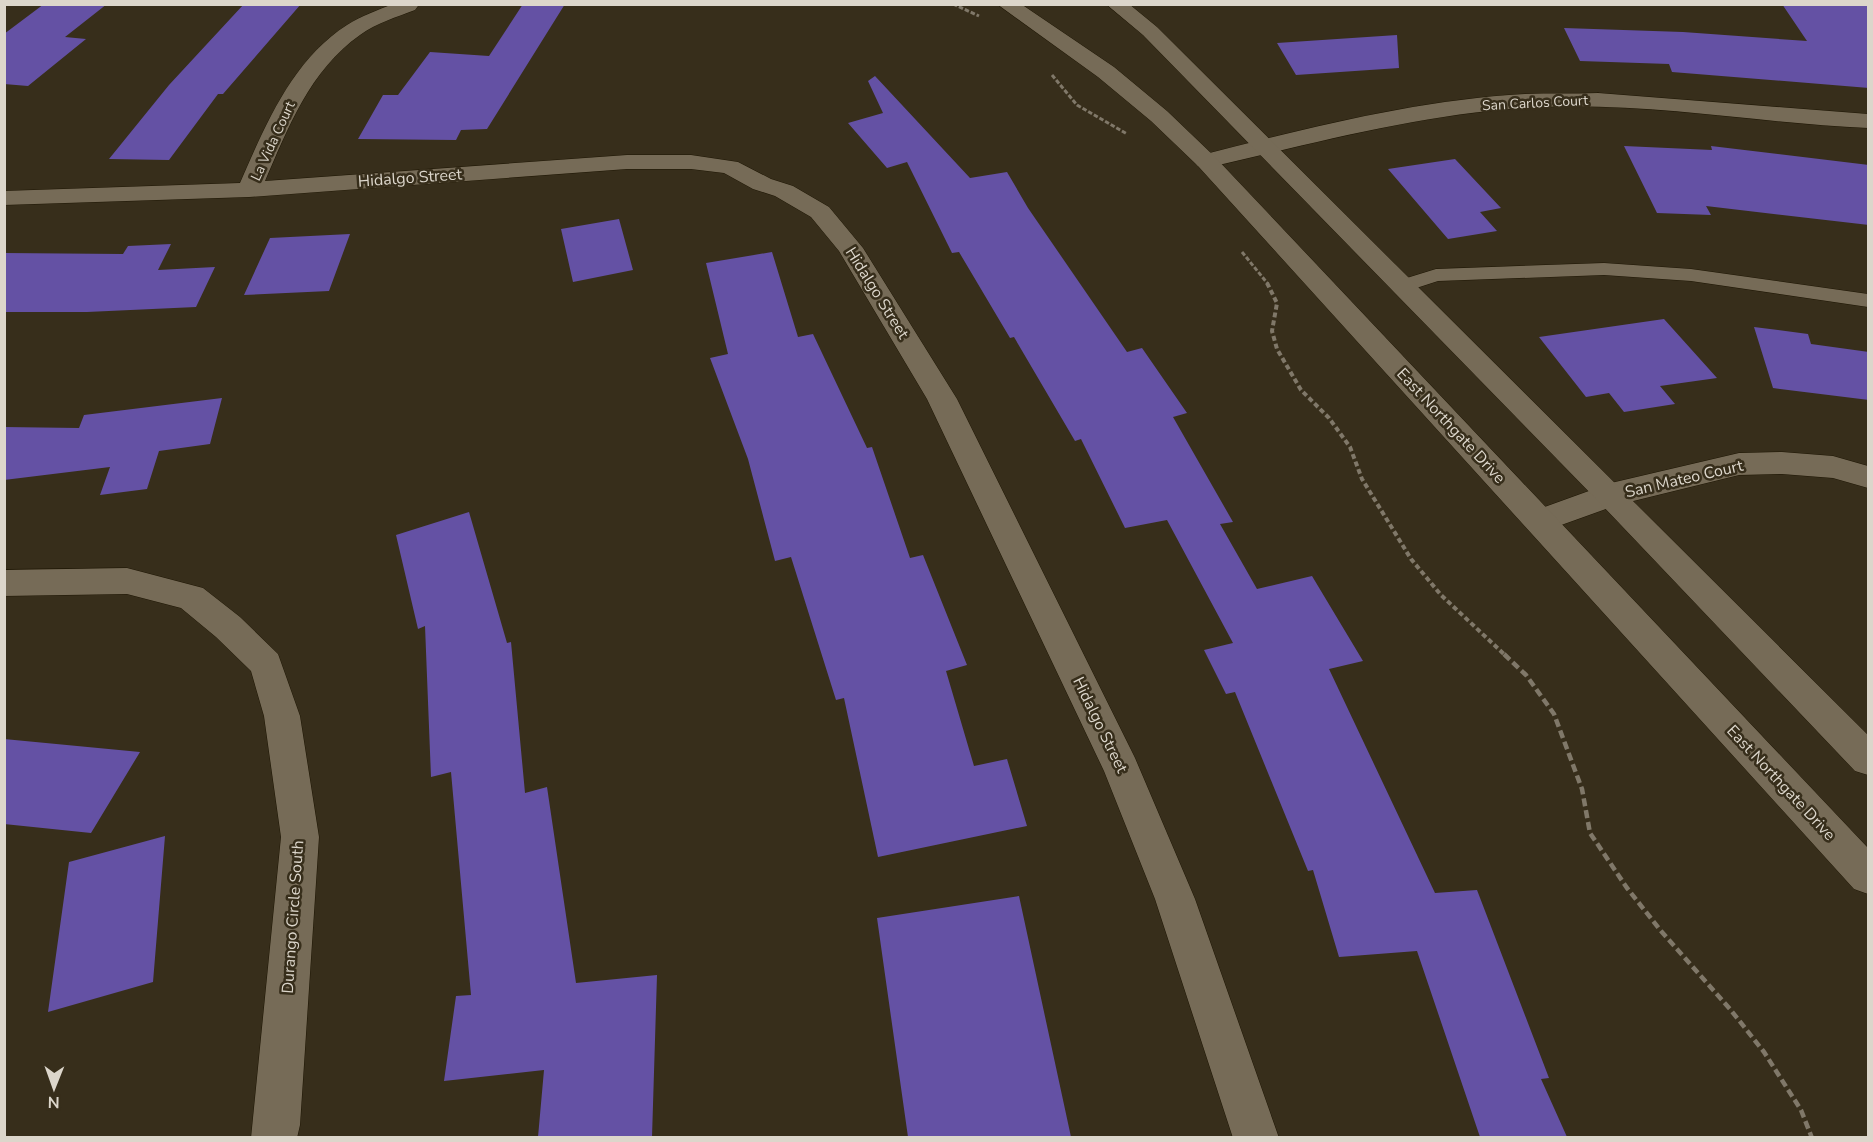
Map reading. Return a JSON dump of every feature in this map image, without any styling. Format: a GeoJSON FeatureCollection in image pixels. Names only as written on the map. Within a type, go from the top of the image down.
{"type":"FeatureCollection","features":[{"type":"Feature","properties":{"kind":"street","name":"East Northgate Drive"},"geometry":{"type":"LineString","coordinates":[[1007,4],[1106,72],[1159,116],[1206,161],[1869,876]]}},
{"type":"Feature","properties":{"kind":"street"},"geometry":{"type":"LineString","coordinates":[[1116,4],[1150,31],[1611,495],[1869,759]]}},
{"type":"Feature","properties":{"kind":"street","name":"La Vida Court"},"geometry":{"type":"LineString","coordinates":[[249,190],[276,129],[296,93],[329,49],[354,29],[408,6]]}},
{"type":"Feature","properties":{"kind":"street","name":"San Carlos Court"},"geometry":{"type":"LineString","coordinates":[[1206,161],[1374,122],[1450,109],[1524,101],[1598,100],[1869,121]]}},
{"type":"Feature","properties":{"kind":"street","name":"Hidalgo Street"},"geometry":{"type":"LineString","coordinates":[[4,198],[94,197],[249,190],[627,162],[691,162],[729,167],[762,184],[784,190],[820,212],[850,248],[942,399],[1122,770],[1174,899],[1256,1137]]}},
{"type":"Feature","properties":{"kind":"street","name":"San Mateo Court"},"geometry":{"type":"LineString","coordinates":[[1539,520],[1611,495],[1739,464],[1782,463],[1833,467],[1869,477]]}},
{"type":"Feature","properties":{"kind":"street","name":"Durango Circle South"},"geometry":{"type":"LineString","coordinates":[[4,583],[127,581],[190,597],[228,627],[266,664],[282,716],[300,837],[278,1114],[274,1137]]}},
{"type":"Feature","properties":{"kind":"lane"},"geometry":{"type":"LineString","coordinates":[[1404,286],[1436,275],[1604,269],[1691,275],[1869,301]]}},
{"type":"Feature","properties":{"kind":"path"},"geometry":{"type":"LineString","coordinates":[[953,4],[987,20]]}},
{"type":"Feature","properties":{"kind":"path"},"geometry":{"type":"LineString","coordinates":[[1046,67],[1077,105],[1129,135]]}},
{"type":"Feature","properties":{"kind":"path"},"geometry":{"type":"LineString","coordinates":[[1241,249],[1275,296],[1277,310],[1272,331],[1277,349],[1301,390],[1329,418],[1350,447],[1362,478],[1411,559],[1441,595],[1526,675],[1554,714],[1582,789],[1590,832],[1627,888],[1661,931],[1730,1009],[1764,1052],[1801,1110],[1812,1137]]}},
{"type":"Feature","properties":{"kind":"building"},"geometry":{"type":"Polygon","coordinates":[[[44,4],[107,4],[65,37],[86,39],[28,86],[4,84],[4,34],[44,4]]]}},
{"type":"Feature","properties":{"kind":"building"},"geometry":{"type":"Polygon","coordinates":[[[244,4],[301,4],[223,94],[218,94],[169,160],[109,159],[169,85],[244,4]]]}},
{"type":"Feature","properties":{"kind":"building"},"geometry":{"type":"Polygon","coordinates":[[[523,4],[565,4],[487,129],[461,130],[456,140],[358,139],[383,95],[398,95],[430,52],[489,56],[523,4]]]}},
{"type":"Feature","properties":{"kind":"building"},"geometry":{"type":"Polygon","coordinates":[[[1782,4],[1869,4],[1869,88],[1672,72],[1669,64],[1580,61],[1564,28],[1683,32],[1807,41],[1782,4]]]}},
{"type":"Feature","properties":{"kind":"building"},"geometry":{"type":"Polygon","coordinates":[[[1397,35],[1399,68],[1296,75],[1277,43],[1397,35]]]}},
{"type":"Feature","properties":{"kind":"building"},"geometry":{"type":"Polygon","coordinates":[[[875,76],[970,178],[1007,172],[1028,208],[1127,352],[1142,348],[1187,413],[1173,417],[1233,522],[1220,524],[1257,589],[1312,576],[1363,661],[1329,669],[1435,893],[1477,890],[1549,1078],[1541,1079],[1567,1137],[1480,1137],[1417,951],[1339,957],[1313,870],[1308,871],[1235,692],[1226,694],[1204,650],[1233,643],[1167,520],[1125,528],[1081,439],[1075,441],[1014,337],[1010,338],[959,252],[952,253],[907,162],[887,168],[848,123],[883,113],[868,81],[875,76]]]}},
{"type":"Feature","properties":{"kind":"building"},"geometry":{"type":"Polygon","coordinates":[[[1624,146],[1712,150],[1711,146],[1869,165],[1869,225],[1706,206],[1711,215],[1657,213],[1624,146]]]}},
{"type":"Feature","properties":{"kind":"building"},"geometry":{"type":"Polygon","coordinates":[[[1455,159],[1501,208],[1480,212],[1497,231],[1448,239],[1388,169],[1455,159]]]}},
{"type":"Feature","properties":{"kind":"building"},"geometry":{"type":"Polygon","coordinates":[[[619,219],[633,270],[573,282],[561,229],[619,219]]]}},
{"type":"Feature","properties":{"kind":"building"},"geometry":{"type":"Polygon","coordinates":[[[350,234],[329,291],[244,295],[270,238],[350,234]]]}},
{"type":"Feature","properties":{"kind":"building"},"geometry":{"type":"Polygon","coordinates":[[[171,244],[158,270],[215,267],[196,307],[87,312],[4,312],[4,253],[123,254],[128,246],[171,244]]]}},
{"type":"Feature","properties":{"kind":"building"},"geometry":{"type":"Polygon","coordinates":[[[772,252],[798,337],[813,334],[867,448],[872,447],[910,558],[923,555],[967,665],[946,671],[974,766],[1007,759],[1027,826],[878,857],[844,698],[836,700],[791,557],[775,561],[748,459],[710,358],[728,354],[706,263],[772,252]]]}},
{"type":"Feature","properties":{"kind":"building"},"geometry":{"type":"Polygon","coordinates":[[[1664,319],[1717,378],[1660,386],[1675,404],[1624,412],[1609,393],[1586,397],[1539,337],[1664,319]]]}},
{"type":"Feature","properties":{"kind":"building"},"geometry":{"type":"Polygon","coordinates":[[[1754,327],[1808,334],[1811,344],[1869,352],[1869,400],[1773,388],[1754,327]]]}},
{"type":"Feature","properties":{"kind":"building"},"geometry":{"type":"Polygon","coordinates":[[[222,398],[210,444],[159,451],[147,489],[100,495],[110,467],[4,480],[4,427],[79,428],[84,415],[222,398]]]}},
{"type":"Feature","properties":{"kind":"building"},"geometry":{"type":"Polygon","coordinates":[[[469,512],[507,643],[511,642],[525,793],[547,787],[576,983],[657,975],[652,1137],[538,1137],[544,1070],[444,1081],[456,996],[471,995],[451,772],[431,777],[425,626],[418,629],[396,535],[469,512]]]}},
{"type":"Feature","properties":{"kind":"building"},"geometry":{"type":"Polygon","coordinates":[[[4,739],[140,752],[91,833],[4,824],[4,739]]]}},
{"type":"Feature","properties":{"kind":"building"},"geometry":{"type":"Polygon","coordinates":[[[165,836],[153,982],[48,1012],[69,862],[165,836]]]}},
{"type":"Feature","properties":{"kind":"building"},"geometry":{"type":"Polygon","coordinates":[[[1019,896],[1071,1137],[908,1137],[877,918],[1019,896]]]}}]}
